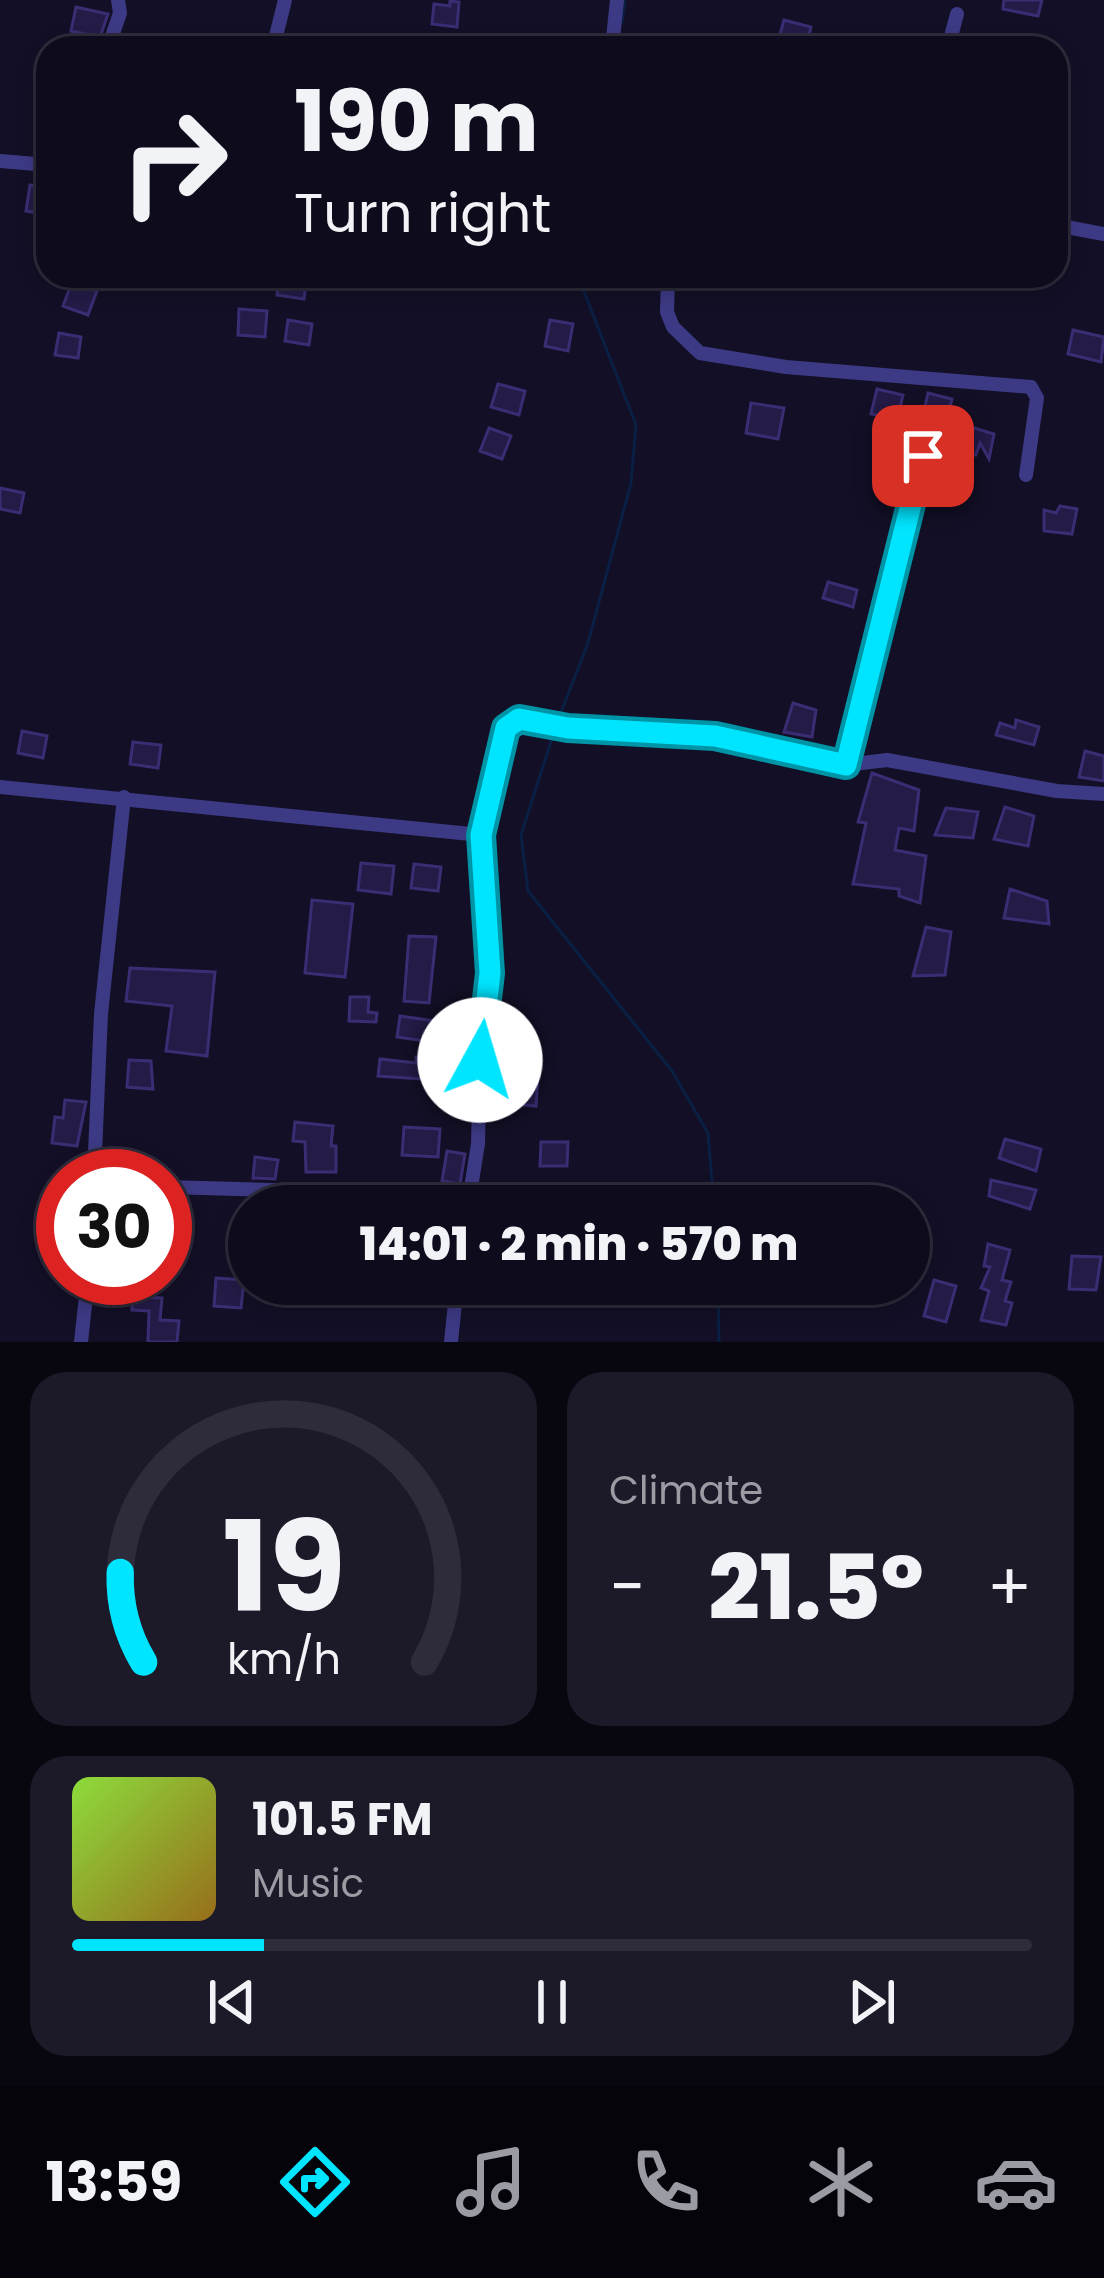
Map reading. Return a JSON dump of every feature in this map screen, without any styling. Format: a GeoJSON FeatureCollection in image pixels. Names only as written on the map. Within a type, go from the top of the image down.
{"type":"FeatureCollection","features":[{"type":"Feature","properties":{"kind":"street"},"geometry":{"type":"LineString","coordinates":[[112,36],[120,13],[118,0]]}},
{"type":"Feature","properties":{"kind":"street"},"geometry":{"type":"LineString","coordinates":[[276,36],[285,0]]}},
{"type":"Feature","properties":{"kind":"street"},"geometry":{"type":"LineString","coordinates":[[613,36],[617,0]]}},
{"type":"Feature","properties":{"kind":"street"},"geometry":{"type":"LineString","coordinates":[[951,36],[956,14]]}},
{"type":"Feature","properties":{"kind":"street"},"geometry":{"type":"LineString","coordinates":[[0,161],[36,165]]}},
{"type":"Feature","properties":{"kind":"street"},"geometry":{"type":"LineString","coordinates":[[1068,226],[1104,234]]}},
{"type":"Feature","properties":{"kind":"street"},"geometry":{"type":"LineString","coordinates":[[668,288],[673,327],[700,353],[786,367],[1031,387],[1037,398],[1026,475]]}},
{"type":"Feature","properties":{"kind":"street"},"geometry":{"type":"LineString","coordinates":[[846,765],[923,456]]}},
{"type":"Feature","properties":{"kind":"street"},"geometry":{"type":"LineString","coordinates":[[471,1185],[490,973],[481,835],[501,738],[519,719],[568,728],[715,736],[846,765],[887,760],[1104,794]]}},
{"type":"Feature","properties":{"kind":"street"},"geometry":{"type":"LineString","coordinates":[[0,787],[481,835]]}},
{"type":"Feature","properties":{"kind":"street"},"geometry":{"type":"LineString","coordinates":[[95,1149],[100,1014],[124,797]]}},
{"type":"Feature","properties":{"kind":"street"},"geometry":{"type":"LineString","coordinates":[[192,1188],[228,1189]]}},
{"type":"Feature","properties":{"kind":"street"},"geometry":{"type":"LineString","coordinates":[[81,1342],[85,1305]]}},
{"type":"Feature","properties":{"kind":"street"},"geometry":{"type":"LineString","coordinates":[[452,1342],[455,1305]]}},
{"type":"Feature","properties":{"kind":"building"},"geometry":{"type":"Polygon","coordinates":[[[1004,0],[1042,0],[1038,16],[1003,9],[1004,0]]]}},
{"type":"Feature","properties":{"kind":"building"},"geometry":{"type":"Polygon","coordinates":[[[450,1],[459,2],[457,27],[432,24],[434,4],[450,6],[450,1]]]}},
{"type":"Feature","properties":{"kind":"building"},"geometry":{"type":"Polygon","coordinates":[[[76,7],[108,14],[100,36],[71,31],[76,7]]]}},
{"type":"Feature","properties":{"kind":"building"},"geometry":{"type":"Polygon","coordinates":[[[784,20],[811,27],[809,36],[780,36],[784,20]]]}},
{"type":"Feature","properties":{"kind":"building"},"geometry":{"type":"Polygon","coordinates":[[[30,185],[36,186],[36,213],[26,211],[30,185]]]}},
{"type":"Feature","properties":{"kind":"building"},"geometry":{"type":"Polygon","coordinates":[[[70,288],[97,291],[88,315],[63,306],[70,288]]]}},
{"type":"Feature","properties":{"kind":"building"},"geometry":{"type":"Polygon","coordinates":[[[278,288],[305,288],[304,299],[277,295],[278,288]]]}},
{"type":"Feature","properties":{"kind":"building"},"geometry":{"type":"Polygon","coordinates":[[[239,309],[267,311],[265,337],[238,335],[239,309]]]}},
{"type":"Feature","properties":{"kind":"building"},"geometry":{"type":"Polygon","coordinates":[[[288,320],[312,324],[309,345],[285,341],[288,320]]]}},
{"type":"Feature","properties":{"kind":"building"},"geometry":{"type":"Polygon","coordinates":[[[550,320],[573,324],[568,351],[545,346],[550,320]]]}},
{"type":"Feature","properties":{"kind":"building"},"geometry":{"type":"Polygon","coordinates":[[[1073,330],[1104,337],[1101,362],[1068,354],[1073,330]]]}},
{"type":"Feature","properties":{"kind":"building"},"geometry":{"type":"Polygon","coordinates":[[[59,333],[81,337],[78,358],[55,355],[59,333]]]}},
{"type":"Feature","properties":{"kind":"building"},"geometry":{"type":"Polygon","coordinates":[[[498,384],[525,391],[519,415],[491,407],[498,384]]]}},
{"type":"Feature","properties":{"kind":"building"},"geometry":{"type":"Polygon","coordinates":[[[877,389],[903,395],[897,420],[871,414],[877,389]]]}},
{"type":"Feature","properties":{"kind":"building"},"geometry":{"type":"Polygon","coordinates":[[[928,393],[952,399],[947,420],[923,415],[928,393]]]}},
{"type":"Feature","properties":{"kind":"building"},"geometry":{"type":"Polygon","coordinates":[[[751,403],[784,408],[778,439],[746,433],[751,403]]]}},
{"type":"Feature","properties":{"kind":"building"},"geometry":{"type":"Polygon","coordinates":[[[968,426],[994,434],[989,459],[980,443],[976,455],[961,453],[968,426]]]}},
{"type":"Feature","properties":{"kind":"building"},"geometry":{"type":"Polygon","coordinates":[[[489,428],[511,436],[502,459],[480,451],[489,428]]]}},
{"type":"Feature","properties":{"kind":"building"},"geometry":{"type":"Polygon","coordinates":[[[0,488],[24,493],[20,513],[0,509],[0,488]]]}},
{"type":"Feature","properties":{"kind":"building"},"geometry":{"type":"Polygon","coordinates":[[[1060,506],[1077,509],[1072,534],[1044,531],[1044,510],[1056,513],[1060,506]]]}},
{"type":"Feature","properties":{"kind":"building"},"geometry":{"type":"Polygon","coordinates":[[[828,582],[857,590],[853,607],[823,598],[828,582]]]}},
{"type":"Feature","properties":{"kind":"building"},"geometry":{"type":"Polygon","coordinates":[[[793,703],[816,710],[812,737],[784,732],[793,703]]]}},
{"type":"Feature","properties":{"kind":"building"},"geometry":{"type":"Polygon","coordinates":[[[1016,720],[1039,727],[1034,745],[996,735],[1000,723],[1015,728],[1016,720]]]}},
{"type":"Feature","properties":{"kind":"building"},"geometry":{"type":"Polygon","coordinates":[[[22,731],[47,736],[43,758],[18,753],[22,731]]]}},
{"type":"Feature","properties":{"kind":"building"},"geometry":{"type":"Polygon","coordinates":[[[133,742],[161,745],[158,768],[130,764],[133,742]]]}},
{"type":"Feature","properties":{"kind":"building"},"geometry":{"type":"Polygon","coordinates":[[[1085,751],[1104,756],[1104,781],[1079,777],[1085,751]]]}},
{"type":"Feature","properties":{"kind":"building"},"geometry":{"type":"Polygon","coordinates":[[[872,773],[919,790],[914,831],[899,828],[895,850],[926,856],[920,903],[899,896],[899,889],[853,884],[866,823],[858,822],[872,773]]]}},
{"type":"Feature","properties":{"kind":"building"},"geometry":{"type":"Polygon","coordinates":[[[1005,807],[1034,816],[1028,846],[994,839],[1005,807]]]}},
{"type":"Feature","properties":{"kind":"building"},"geometry":{"type":"Polygon","coordinates":[[[946,808],[978,812],[973,838],[935,835],[946,808]]]}},
{"type":"Feature","properties":{"kind":"building"},"geometry":{"type":"Polygon","coordinates":[[[361,863],[394,866],[391,894],[358,890],[361,863]]]}},
{"type":"Feature","properties":{"kind":"building"},"geometry":{"type":"Polygon","coordinates":[[[414,864],[441,867],[438,891],[411,888],[414,864]]]}},
{"type":"Feature","properties":{"kind":"building"},"geometry":{"type":"Polygon","coordinates":[[[1010,889],[1047,901],[1049,924],[1004,918],[1010,889]]]}},
{"type":"Feature","properties":{"kind":"building"},"geometry":{"type":"Polygon","coordinates":[[[312,900],[353,904],[345,977],[305,973],[312,900]]]}},
{"type":"Feature","properties":{"kind":"building"},"geometry":{"type":"Polygon","coordinates":[[[926,927],[951,932],[945,975],[913,976],[926,927]]]}},
{"type":"Feature","properties":{"kind":"building"},"geometry":{"type":"Polygon","coordinates":[[[409,936],[436,937],[429,1003],[404,1001],[409,936]]]}},
{"type":"Feature","properties":{"kind":"building"},"geometry":{"type":"Polygon","coordinates":[[[130,968],[215,972],[207,1056],[166,1051],[172,1006],[126,1001],[130,968]]]}},
{"type":"Feature","properties":{"kind":"building"},"geometry":{"type":"Polygon","coordinates":[[[350,997],[369,997],[368,1012],[377,1013],[376,1022],[349,1021],[350,997]]]}},
{"type":"Feature","properties":{"kind":"building"},"geometry":{"type":"Polygon","coordinates":[[[400,1016],[464,1025],[461,1046],[397,1037],[400,1016]]]}},
{"type":"Feature","properties":{"kind":"building"},"geometry":{"type":"Polygon","coordinates":[[[492,1056],[539,1059],[536,1106],[490,1102],[492,1056]]]}},
{"type":"Feature","properties":{"kind":"building"},"geometry":{"type":"Polygon","coordinates":[[[416,1057],[437,1058],[436,1080],[378,1076],[380,1059],[416,1063],[416,1057]]]}},
{"type":"Feature","properties":{"kind":"building"},"geometry":{"type":"Polygon","coordinates":[[[129,1060],[151,1061],[153,1089],[127,1087],[129,1060]]]}},
{"type":"Feature","properties":{"kind":"building"},"geometry":{"type":"Polygon","coordinates":[[[65,1100],[86,1102],[77,1146],[52,1143],[55,1117],[63,1118],[65,1100]]]}},
{"type":"Feature","properties":{"kind":"building"},"geometry":{"type":"Polygon","coordinates":[[[295,1122],[333,1126],[336,1172],[306,1172],[305,1142],[293,1141],[295,1122]]]}},
{"type":"Feature","properties":{"kind":"building"},"geometry":{"type":"Polygon","coordinates":[[[404,1127],[440,1129],[438,1157],[402,1155],[404,1127]]]}},
{"type":"Feature","properties":{"kind":"building"},"geometry":{"type":"Polygon","coordinates":[[[1005,1139],[1041,1149],[1036,1171],[999,1158],[1005,1139]]]}},
{"type":"Feature","properties":{"kind":"building"},"geometry":{"type":"Polygon","coordinates":[[[541,1142],[568,1142],[567,1166],[540,1166],[541,1142]]]}},
{"type":"Feature","properties":{"kind":"building"},"geometry":{"type":"Polygon","coordinates":[[[447,1151],[465,1154],[460,1184],[442,1181],[447,1151]]]}},
{"type":"Feature","properties":{"kind":"building"},"geometry":{"type":"Polygon","coordinates":[[[255,1157],[278,1160],[275,1179],[253,1178],[255,1157]]]}},
{"type":"Feature","properties":{"kind":"building"},"geometry":{"type":"Polygon","coordinates":[[[991,1180],[1036,1190],[1030,1209],[989,1196],[991,1180]]]}},
{"type":"Feature","properties":{"kind":"building"},"geometry":{"type":"Polygon","coordinates":[[[988,1244],[1010,1250],[1002,1280],[1011,1282],[1005,1301],[1012,1303],[1006,1325],[981,1320],[989,1291],[981,1288],[990,1267],[984,1266],[988,1244]]]}},
{"type":"Feature","properties":{"kind":"building"},"geometry":{"type":"Polygon","coordinates":[[[1072,1256],[1101,1257],[1096,1290],[1069,1289],[1072,1256]]]}},
{"type":"Feature","properties":{"kind":"building"},"geometry":{"type":"Polygon","coordinates":[[[216,1278],[228,1279],[228,1305],[241,1308],[214,1306],[216,1278]]]}},
{"type":"Feature","properties":{"kind":"building"},"geometry":{"type":"Polygon","coordinates":[[[934,1280],[956,1286],[946,1322],[924,1316],[934,1280]]]}},
{"type":"Feature","properties":{"kind":"building"},"geometry":{"type":"Polygon","coordinates":[[[132,1305],[161,1305],[160,1320],[179,1321],[177,1342],[148,1342],[149,1311],[132,1310],[132,1305]]]}},
{"type":"Feature","properties":{"kind":"waterway"},"geometry":{"type":"LineString","coordinates":[[622,22],[625,0]]}},
{"type":"Feature","properties":{"kind":"waterway"},"geometry":{"type":"LineString","coordinates":[[558,720],[588,643],[631,483],[636,425],[583,288]]}},
{"type":"Feature","properties":{"kind":"waterway"},"geometry":{"type":"LineString","coordinates":[[555,729],[521,835],[528,891],[672,1071],[708,1133],[712,1185]]}},
{"type":"Feature","properties":{"kind":"waterway"},"geometry":{"type":"LineString","coordinates":[[718,1305],[719,1342]]}},
{"type":"Feature","properties":{"kind":"route"},"geometry":{"type":"LineString","coordinates":[[480,1060],[490,973],[481,835],[506,728],[519,719],[568,728],[715,736],[846,765],[923,456]]}}]}
